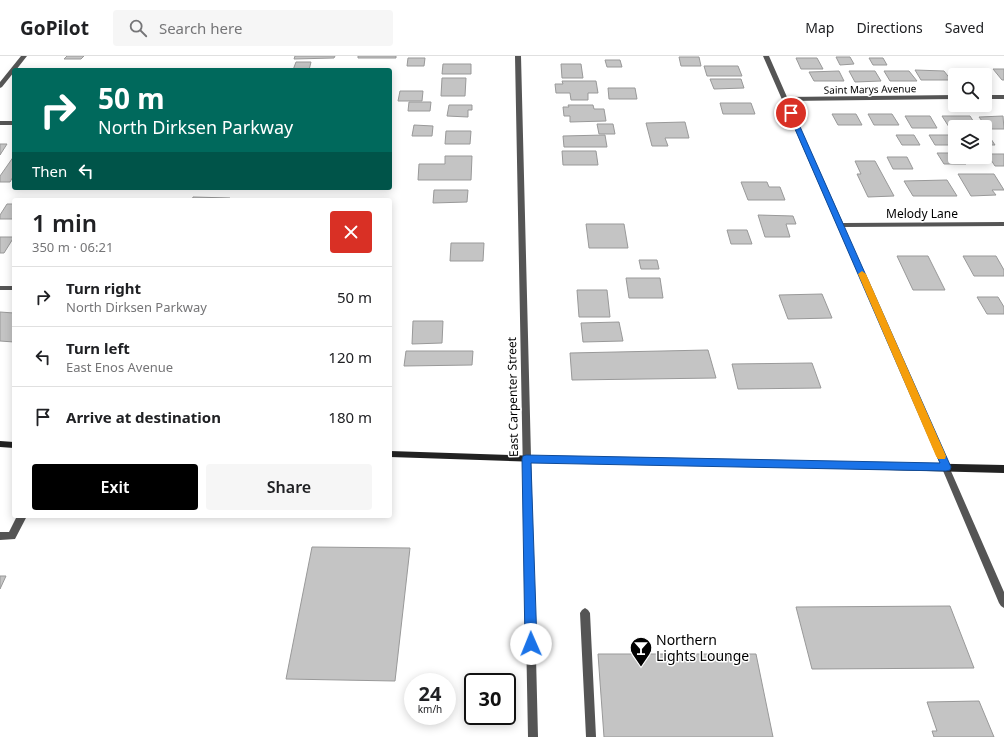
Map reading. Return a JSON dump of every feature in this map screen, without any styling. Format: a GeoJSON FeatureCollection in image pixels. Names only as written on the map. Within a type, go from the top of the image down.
{"type":"FeatureCollection","features":[{"type":"Feature","properties":{"kind":"main road"},"geometry":{"type":"LineString","coordinates":[[0,444],[12,445]]}},
{"type":"Feature","properties":{"kind":"main road"},"geometry":{"type":"LineString","coordinates":[[392,454],[526,459],[1004,469]]}},
{"type":"Feature","properties":{"kind":"street"},"geometry":{"type":"LineString","coordinates":[[14,68],[24,56]]}},
{"type":"Feature","properties":{"kind":"street","name":"East Carpenter Street"},"geometry":{"type":"LineString","coordinates":[[518,56],[533,737]]}},
{"type":"Feature","properties":{"kind":"street"},"geometry":{"type":"LineString","coordinates":[[766,56],[1004,603]]}},
{"type":"Feature","properties":{"kind":"street"},"geometry":{"type":"LineString","coordinates":[[0,86],[12,71]]}},
{"type":"Feature","properties":{"kind":"street","name":"Saint Marys Avenue"},"geometry":{"type":"LineString","coordinates":[[785,99],[948,97]]}},
{"type":"Feature","properties":{"kind":"street"},"geometry":{"type":"LineString","coordinates":[[992,97],[1004,97]]}},
{"type":"Feature","properties":{"kind":"street"},"geometry":{"type":"LineString","coordinates":[[0,123],[12,123]]}},
{"type":"Feature","properties":{"kind":"street","name":"Melody Lane"},"geometry":{"type":"LineString","coordinates":[[840,225],[1004,224]]}},
{"type":"Feature","properties":{"kind":"street"},"geometry":{"type":"LineString","coordinates":[[0,288],[12,288]]}},
{"type":"Feature","properties":{"kind":"street"},"geometry":{"type":"LineString","coordinates":[[0,536],[12,536],[21,518]]}},
{"type":"Feature","properties":{"kind":"street"},"geometry":{"type":"LineString","coordinates":[[585,613],[591,737]]}},
{"type":"Feature","properties":{"kind":"building"},"geometry":{"type":"Polygon","coordinates":[[[67,56],[84,56],[81,59],[64,59],[67,56]]]}},
{"type":"Feature","properties":{"kind":"building"},"geometry":{"type":"Polygon","coordinates":[[[295,56],[335,56],[334,58],[294,59],[295,56]]]}},
{"type":"Feature","properties":{"kind":"building"},"geometry":{"type":"Polygon","coordinates":[[[358,56],[396,56],[396,58],[358,58],[358,56]]]}},
{"type":"Feature","properties":{"kind":"building"},"geometry":{"type":"Polygon","coordinates":[[[679,57],[699,57],[701,66],[681,66],[679,57]]]}},
{"type":"Feature","properties":{"kind":"building"},"geometry":{"type":"Polygon","coordinates":[[[836,57],[850,57],[854,64],[840,65],[836,57]]]}},
{"type":"Feature","properties":{"kind":"building"},"geometry":{"type":"Polygon","coordinates":[[[408,58],[425,58],[424,66],[407,66],[408,58]]]}},
{"type":"Feature","properties":{"kind":"building"},"geometry":{"type":"Polygon","coordinates":[[[796,58],[817,58],[823,69],[801,69],[796,58]]]}},
{"type":"Feature","properties":{"kind":"building"},"geometry":{"type":"Polygon","coordinates":[[[869,58],[883,58],[887,65],[873,65],[869,58]]]}},
{"type":"Feature","properties":{"kind":"building"},"geometry":{"type":"Polygon","coordinates":[[[605,60],[620,60],[622,67],[607,67],[605,60]]]}},
{"type":"Feature","properties":{"kind":"building"},"geometry":{"type":"Polygon","coordinates":[[[296,62],[311,62],[310,68],[294,68],[296,62]]]}},
{"type":"Feature","properties":{"kind":"building"},"geometry":{"type":"Polygon","coordinates":[[[443,64],[471,64],[471,74],[442,74],[443,64]]]}},
{"type":"Feature","properties":{"kind":"building"},"geometry":{"type":"Polygon","coordinates":[[[561,64],[581,64],[583,78],[562,78],[561,64]]]}},
{"type":"Feature","properties":{"kind":"building"},"geometry":{"type":"Polygon","coordinates":[[[704,66],[738,66],[742,76],[707,76],[704,66]]]}},
{"type":"Feature","properties":{"kind":"building"},"geometry":{"type":"Polygon","coordinates":[[[993,69],[1004,69],[1004,80],[1002,80],[993,69]]]}},
{"type":"Feature","properties":{"kind":"building"},"geometry":{"type":"Polygon","coordinates":[[[915,70],[944,71],[948,76],[948,80],[921,80],[915,70]]]}},
{"type":"Feature","properties":{"kind":"building"},"geometry":{"type":"Polygon","coordinates":[[[839,71],[844,81],[814,81],[809,72],[839,71]]]}},
{"type":"Feature","properties":{"kind":"building"},"geometry":{"type":"Polygon","coordinates":[[[849,71],[875,71],[881,81],[855,82],[849,71]]]}},
{"type":"Feature","properties":{"kind":"building"},"geometry":{"type":"Polygon","coordinates":[[[884,71],[909,71],[917,81],[890,81],[884,71]]]}},
{"type":"Feature","properties":{"kind":"building"},"geometry":{"type":"Polygon","coordinates":[[[442,78],[466,78],[465,96],[441,96],[442,78]]]}},
{"type":"Feature","properties":{"kind":"building"},"geometry":{"type":"Polygon","coordinates":[[[710,79],[741,79],[744,88],[714,89],[710,79]]]}},
{"type":"Feature","properties":{"kind":"building"},"geometry":{"type":"Polygon","coordinates":[[[562,81],[596,81],[598,93],[588,93],[588,100],[571,100],[570,93],[556,93],[555,84],[563,84],[562,81]]]}},
{"type":"Feature","properties":{"kind":"building"},"geometry":{"type":"Polygon","coordinates":[[[608,88],[635,88],[637,99],[609,99],[608,88]]]}},
{"type":"Feature","properties":{"kind":"building"},"geometry":{"type":"Polygon","coordinates":[[[400,91],[423,91],[422,101],[398,101],[400,91]]]}},
{"type":"Feature","properties":{"kind":"building"},"geometry":{"type":"Polygon","coordinates":[[[409,102],[431,102],[430,111],[408,111],[409,102]]]}},
{"type":"Feature","properties":{"kind":"building"},"geometry":{"type":"Polygon","coordinates":[[[720,103],[751,103],[755,114],[723,114],[720,103]]]}},
{"type":"Feature","properties":{"kind":"building"},"geometry":{"type":"Polygon","coordinates":[[[449,105],[472,105],[472,110],[468,110],[468,117],[447,116],[449,105]]]}},
{"type":"Feature","properties":{"kind":"building"},"geometry":{"type":"Polygon","coordinates":[[[568,105],[593,105],[594,109],[604,109],[606,121],[570,122],[570,116],[564,116],[563,107],[569,107],[568,105]]]}},
{"type":"Feature","properties":{"kind":"building"},"geometry":{"type":"Polygon","coordinates":[[[832,114],[856,114],[862,125],[838,125],[832,114]]]}},
{"type":"Feature","properties":{"kind":"building"},"geometry":{"type":"Polygon","coordinates":[[[868,114],[892,114],[899,125],[874,125],[868,114]]]}},
{"type":"Feature","properties":{"kind":"building"},"geometry":{"type":"Polygon","coordinates":[[[905,116],[930,116],[937,128],[912,128],[905,116]]]}},
{"type":"Feature","properties":{"kind":"building"},"geometry":{"type":"Polygon","coordinates":[[[942,116],[970,116],[973,120],[948,120],[948,125],[942,116]]]}},
{"type":"Feature","properties":{"kind":"building"},"geometry":{"type":"Polygon","coordinates":[[[1003,116],[1004,129],[992,129],[992,120],[981,120],[979,117],[1003,116]]]}},
{"type":"Feature","properties":{"kind":"building"},"geometry":{"type":"Polygon","coordinates":[[[685,122],[689,138],[665,138],[668,146],[652,146],[646,123],[685,122]]]}},
{"type":"Feature","properties":{"kind":"building"},"geometry":{"type":"Polygon","coordinates":[[[597,124],[613,124],[615,134],[599,134],[597,124]]]}},
{"type":"Feature","properties":{"kind":"building"},"geometry":{"type":"Polygon","coordinates":[[[414,125],[433,126],[432,136],[412,136],[414,125]]]}},
{"type":"Feature","properties":{"kind":"building"},"geometry":{"type":"Polygon","coordinates":[[[446,131],[471,131],[470,144],[445,144],[446,131]]]}},
{"type":"Feature","properties":{"kind":"building"},"geometry":{"type":"Polygon","coordinates":[[[605,135],[607,147],[564,147],[563,136],[605,135]]]}},
{"type":"Feature","properties":{"kind":"building"},"geometry":{"type":"Polygon","coordinates":[[[896,135],[914,135],[920,145],[902,145],[896,135]]]}},
{"type":"Feature","properties":{"kind":"building"},"geometry":{"type":"Polygon","coordinates":[[[929,135],[948,135],[948,145],[935,145],[929,135]]]}},
{"type":"Feature","properties":{"kind":"building"},"geometry":{"type":"Polygon","coordinates":[[[0,144],[7,144],[0,155],[0,144]]]}},
{"type":"Feature","properties":{"kind":"building"},"geometry":{"type":"Polygon","coordinates":[[[562,151],[596,151],[598,165],[563,165],[562,151]]]}},
{"type":"Feature","properties":{"kind":"building"},"geometry":{"type":"Polygon","coordinates":[[[937,153],[948,153],[948,164],[944,164],[937,153]]]}},
{"type":"Feature","properties":{"kind":"building"},"geometry":{"type":"Polygon","coordinates":[[[992,154],[1004,154],[1004,166],[995,166],[992,162],[992,154]]]}},
{"type":"Feature","properties":{"kind":"building"},"geometry":{"type":"Polygon","coordinates":[[[445,156],[472,156],[471,180],[418,180],[419,164],[445,164],[445,156]]]}},
{"type":"Feature","properties":{"kind":"building"},"geometry":{"type":"Polygon","coordinates":[[[887,157],[907,157],[913,169],[893,169],[887,157]]]}},
{"type":"Feature","properties":{"kind":"building"},"geometry":{"type":"Polygon","coordinates":[[[12,159],[12,178],[10,182],[0,182],[0,176],[12,159]]]}},
{"type":"Feature","properties":{"kind":"building"},"geometry":{"type":"Polygon","coordinates":[[[855,161],[875,161],[894,196],[868,197],[857,174],[861,174],[855,161]]]}},
{"type":"Feature","properties":{"kind":"building"},"geometry":{"type":"Polygon","coordinates":[[[958,174],[994,174],[1004,190],[992,190],[996,195],[971,196],[958,174]]]}},
{"type":"Feature","properties":{"kind":"building"},"geometry":{"type":"Polygon","coordinates":[[[947,180],[957,196],[913,196],[904,181],[947,180]]]}},
{"type":"Feature","properties":{"kind":"building"},"geometry":{"type":"Polygon","coordinates":[[[741,182],[767,182],[769,187],[780,187],[785,200],[748,200],[741,182]]]}},
{"type":"Feature","properties":{"kind":"building"},"geometry":{"type":"Polygon","coordinates":[[[434,190],[468,190],[467,202],[433,203],[434,190]]]}},
{"type":"Feature","properties":{"kind":"building"},"geometry":{"type":"Polygon","coordinates":[[[193,197],[230,198],[193,198],[193,197]]]}},
{"type":"Feature","properties":{"kind":"building"},"geometry":{"type":"Polygon","coordinates":[[[7,204],[12,204],[12,219],[0,219],[0,215],[7,204]]]}},
{"type":"Feature","properties":{"kind":"building"},"geometry":{"type":"Polygon","coordinates":[[[758,215],[793,216],[796,224],[786,224],[790,237],[765,237],[758,215]]]}},
{"type":"Feature","properties":{"kind":"building"},"geometry":{"type":"Polygon","coordinates":[[[586,224],[624,224],[628,248],[589,248],[586,224]]]}},
{"type":"Feature","properties":{"kind":"building"},"geometry":{"type":"Polygon","coordinates":[[[727,230],[747,230],[752,244],[731,244],[727,230]]]}},
{"type":"Feature","properties":{"kind":"building"},"geometry":{"type":"Polygon","coordinates":[[[0,237],[12,237],[12,240],[4,253],[0,253],[0,237]]]}},
{"type":"Feature","properties":{"kind":"building"},"geometry":{"type":"Polygon","coordinates":[[[451,243],[484,243],[483,261],[450,261],[451,243]]]}},
{"type":"Feature","properties":{"kind":"building"},"geometry":{"type":"Polygon","coordinates":[[[897,256],[928,256],[945,290],[913,290],[897,256]]]}},
{"type":"Feature","properties":{"kind":"building"},"geometry":{"type":"Polygon","coordinates":[[[963,256],[996,256],[1004,270],[1004,276],[974,276],[963,256]]]}},
{"type":"Feature","properties":{"kind":"building"},"geometry":{"type":"Polygon","coordinates":[[[639,260],[657,260],[659,269],[641,269],[639,260]]]}},
{"type":"Feature","properties":{"kind":"building"},"geometry":{"type":"Polygon","coordinates":[[[626,278],[660,278],[663,298],[629,298],[626,278]]]}},
{"type":"Feature","properties":{"kind":"building"},"geometry":{"type":"Polygon","coordinates":[[[577,290],[607,290],[610,317],[579,317],[577,290]]]}},
{"type":"Feature","properties":{"kind":"building"},"geometry":{"type":"Polygon","coordinates":[[[822,294],[832,318],[788,319],[779,295],[822,294]]]}},
{"type":"Feature","properties":{"kind":"building"},"geometry":{"type":"Polygon","coordinates":[[[977,297],[998,297],[1004,307],[1004,314],[987,314],[977,297]]]}},
{"type":"Feature","properties":{"kind":"building"},"geometry":{"type":"Polygon","coordinates":[[[0,312],[12,313],[12,342],[0,341],[0,312]]]}},
{"type":"Feature","properties":{"kind":"building"},"geometry":{"type":"Polygon","coordinates":[[[413,321],[443,321],[442,343],[412,344],[413,321]]]}},
{"type":"Feature","properties":{"kind":"building"},"geometry":{"type":"Polygon","coordinates":[[[619,322],[623,341],[583,342],[581,323],[619,322]]]}},
{"type":"Feature","properties":{"kind":"building"},"geometry":{"type":"Polygon","coordinates":[[[708,350],[716,378],[572,380],[570,353],[708,350]]]}},
{"type":"Feature","properties":{"kind":"building"},"geometry":{"type":"Polygon","coordinates":[[[406,351],[473,351],[472,365],[404,366],[406,351]]]}},
{"type":"Feature","properties":{"kind":"building"},"geometry":{"type":"Polygon","coordinates":[[[812,363],[821,388],[738,389],[732,364],[812,363]]]}},
{"type":"Feature","properties":{"kind":"building"},"geometry":{"type":"Polygon","coordinates":[[[312,547],[410,548],[395,681],[286,679],[312,547]]]}},
{"type":"Feature","properties":{"kind":"building"},"geometry":{"type":"Polygon","coordinates":[[[0,576],[6,576],[0,589],[0,576]]]}},
{"type":"Feature","properties":{"kind":"building"},"geometry":{"type":"Polygon","coordinates":[[[950,606],[974,668],[812,669],[796,607],[950,606]]]}},
{"type":"Feature","properties":{"kind":"building"},"geometry":{"type":"Polygon","coordinates":[[[598,654],[756,654],[773,737],[604,737],[598,654]]]}},
{"type":"Feature","properties":{"kind":"building"},"geometry":{"type":"Polygon","coordinates":[[[979,701],[994,737],[934,737],[932,731],[937,731],[927,702],[979,701]]]}},
{"type":"Feature","properties":{"kind":"slow traffic"},"geometry":{"type":"LineString","coordinates":[[862,274],[941,456]]}},
{"type":"Feature","properties":{"kind":"place","name":"Northern Lights Lounge"},"geometry":{"type":"Point","coordinates":[641,668]}},
{"type":"Feature","properties":{"kind":"route"},"geometry":{"type":"LineString","coordinates":[[531,644],[526,459],[946,467],[791,113]]}}]}
